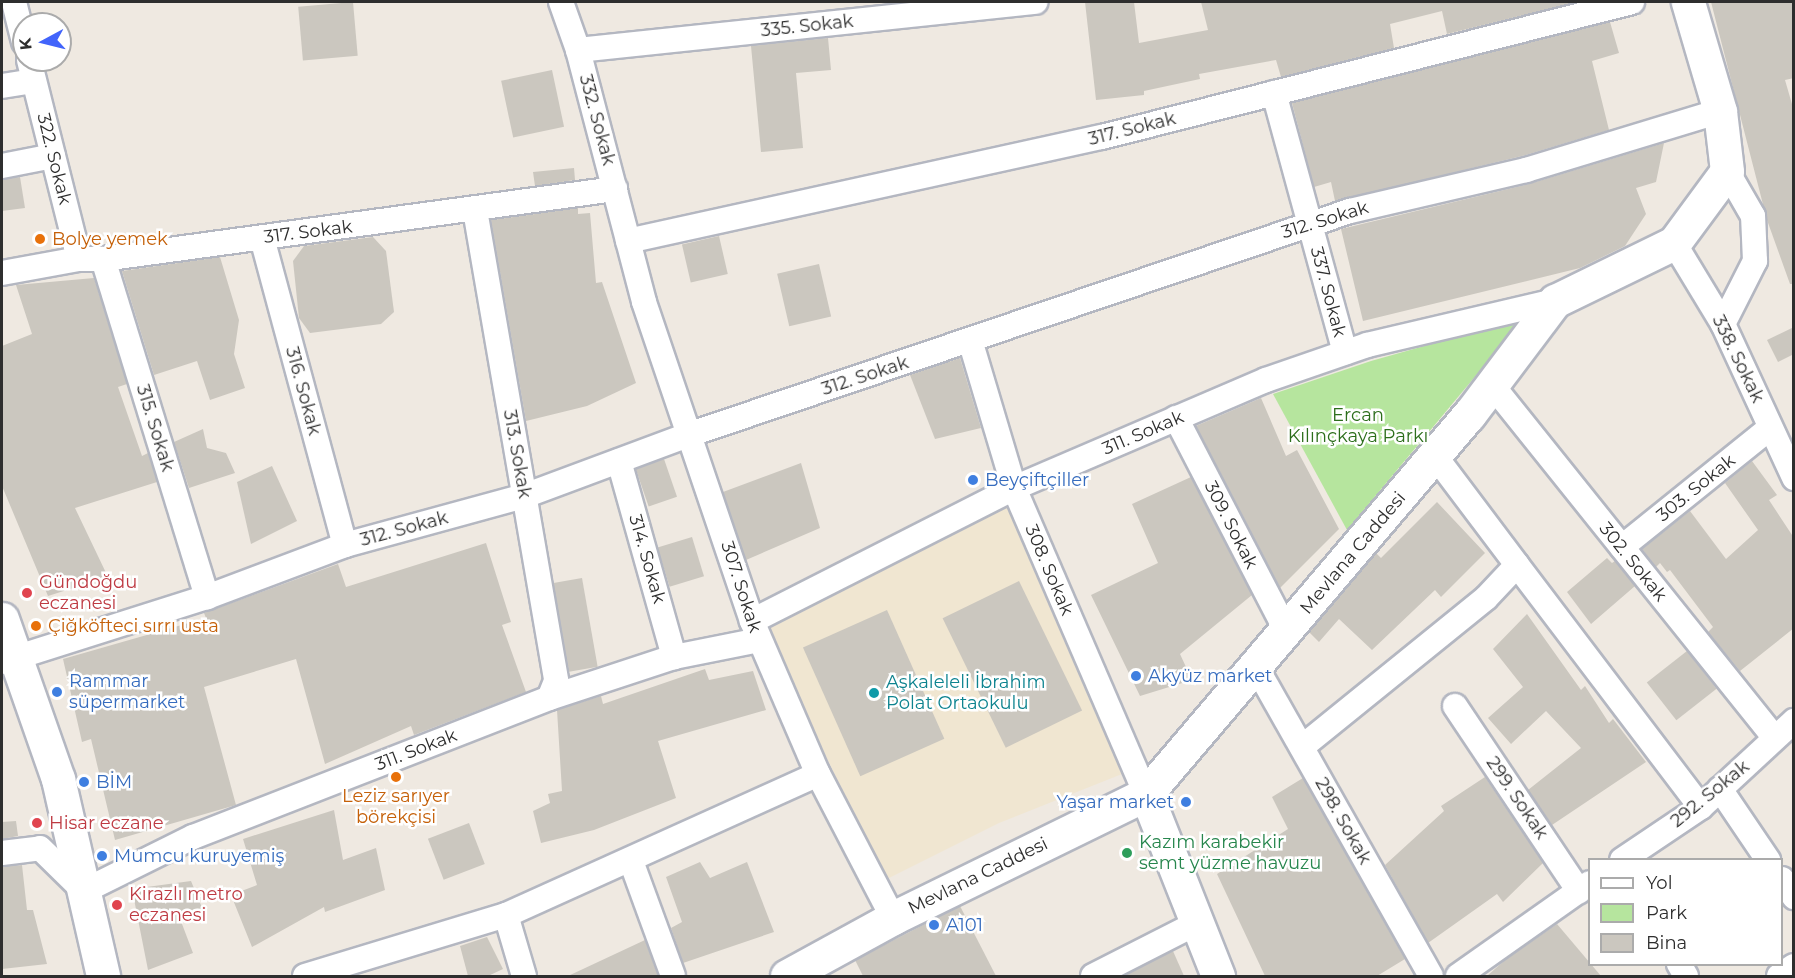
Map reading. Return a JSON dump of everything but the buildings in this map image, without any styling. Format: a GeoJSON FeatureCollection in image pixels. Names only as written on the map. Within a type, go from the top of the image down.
{"type":"FeatureCollection","features":[{"type":"Feature","properties":{"kind":"street","name":"332. Sokak"},"geometry":{"type":"LineString","coordinates":[[561,2],[578,50],[628,241]]}},
{"type":"Feature","properties":{"kind":"street","name":"335. Sokak"},"geometry":{"type":"LineString","coordinates":[[578,50],[1035,2]]}},
{"type":"Feature","properties":{"kind":"street","name":"317. Sokak"},"geometry":{"type":"LineString","coordinates":[[628,241],[1102,137],[1632,2]]}},
{"type":"Feature","properties":{"kind":"street"},"geometry":{"type":"LineString","coordinates":[[1688,2],[1720,111],[1727,171],[1753,216],[1755,261],[1723,324]]}},
{"type":"Feature","properties":{"kind":"street"},"geometry":{"type":"LineString","coordinates":[[2,86],[29,72]]}},
{"type":"Feature","properties":{"kind":"street","name":"322. Sokak"},"geometry":{"type":"LineString","coordinates":[[31,72],[53,156],[91,259]]}},
{"type":"Feature","properties":{"kind":"street","name":"337. Sokak"},"geometry":{"type":"LineString","coordinates":[[1274,93],[1345,352]]}},
{"type":"Feature","properties":{"kind":"street","name":"312. Sokak"},"geometry":{"type":"LineString","coordinates":[[9,661],[207,597],[345,545],[524,496],[691,434],[1310,224],[1526,170],[1720,111]]}},
{"type":"Feature","properties":{"kind":"street"},"geometry":{"type":"LineString","coordinates":[[2,166],[53,156]]}},
{"type":"Feature","properties":{"kind":"street","name":"Mevlana Caddesi"},"geometry":{"type":"LineString","coordinates":[[808,972],[893,918],[1146,794],[1255,665],[1287,632],[1435,456],[1555,301],[1674,243],[1727,171]]}},
{"type":"Feature","properties":{"kind":"street","name":"317. Sokak"},"geometry":{"type":"LineString","coordinates":[[2,273],[615,189]]}},
{"type":"Feature","properties":{"kind":"street","name":"313. Sokak"},"geometry":{"type":"LineString","coordinates":[[475,210],[556,681],[549,698]]}},
{"type":"Feature","properties":{"kind":"street","name":"316. Sokak"},"geometry":{"type":"LineString","coordinates":[[262,238],[345,545]]}},
{"type":"Feature","properties":{"kind":"street","name":"307. Sokak"},"geometry":{"type":"LineString","coordinates":[[628,241],[644,302],[691,434],[755,631],[818,774],[893,918]]}},
{"type":"Feature","properties":{"kind":"street","name":"338. Sokak"},"geometry":{"type":"LineString","coordinates":[[1674,243],[1723,324],[1794,478]]}},
{"type":"Feature","properties":{"kind":"street","name":"315. Sokak"},"geometry":{"type":"LineString","coordinates":[[91,259],[207,597]]}},
{"type":"Feature","properties":{"kind":"street","name":"311. Sokak"},"geometry":{"type":"LineString","coordinates":[[84,891],[193,837],[549,698],[755,631],[1014,488],[1176,418],[1345,352],[1555,301]]}},
{"type":"Feature","properties":{"kind":"street","name":"308. Sokak"},"geometry":{"type":"LineString","coordinates":[[970,340],[1014,488],[1146,794]]}},
{"type":"Feature","properties":{"kind":"street","name":"302. Sokak"},"geometry":{"type":"LineString","coordinates":[[1492,385],[1775,738]]}},
{"type":"Feature","properties":{"kind":"street","name":"309. Sokak"},"geometry":{"type":"LineString","coordinates":[[1176,418],[1287,632]]}},
{"type":"Feature","properties":{"kind":"street","name":"303. Sokak"},"geometry":{"type":"LineString","coordinates":[[1622,547],[1770,428]]}},
{"type":"Feature","properties":{"kind":"street"},"geometry":{"type":"LineString","coordinates":[[1435,456],[1701,807]]}},
{"type":"Feature","properties":{"kind":"street","name":"314. Sokak"},"geometry":{"type":"LineString","coordinates":[[619,460],[674,657]]}},
{"type":"Feature","properties":{"kind":"street"},"geometry":{"type":"LineString","coordinates":[[1302,747],[1486,598],[1517,565]]}},
{"type":"Feature","properties":{"kind":"street"},"geometry":{"type":"LineString","coordinates":[[2,619],[9,661],[58,779],[103,976]]}},
{"type":"Feature","properties":{"kind":"street","name":"298. Sokak"},"geometry":{"type":"LineString","coordinates":[[1255,665],[1431,976]]}},
{"type":"Feature","properties":{"kind":"street","name":"299. Sokak"},"geometry":{"type":"LineString","coordinates":[[1455,706],[1584,887]]}},
{"type":"Feature","properties":{"kind":"street","name":"292. Sokak"},"geometry":{"type":"LineString","coordinates":[[1625,858],[1701,807],[1794,721]]}},
{"type":"Feature","properties":{"kind":"street"},"geometry":{"type":"LineString","coordinates":[[305,976],[368,967],[506,915],[631,861],[818,774]]}},
{"type":"Feature","properties":{"kind":"street"},"geometry":{"type":"LineString","coordinates":[[1720,789],[1767,858]]}},
{"type":"Feature","properties":{"kind":"street"},"geometry":{"type":"LineString","coordinates":[[1146,794],[1218,976]]}},
{"type":"Feature","properties":{"kind":"street"},"geometry":{"type":"LineString","coordinates":[[2,853],[40,848],[84,891]]}},
{"type":"Feature","properties":{"kind":"street"},"geometry":{"type":"LineString","coordinates":[[631,861],[673,976]]}},
{"type":"Feature","properties":{"kind":"street"},"geometry":{"type":"LineString","coordinates":[[1783,880],[1794,897]]}},
{"type":"Feature","properties":{"kind":"street"},"geometry":{"type":"LineString","coordinates":[[1458,976],[1584,887]]}},
{"type":"Feature","properties":{"kind":"street"},"geometry":{"type":"LineString","coordinates":[[506,915],[524,976]]}},
{"type":"Feature","properties":{"kind":"street"},"geometry":{"type":"LineString","coordinates":[[1093,976],[1197,923]]}},
{"type":"Feature","properties":{"kind":"street"},"geometry":{"type":"LineString","coordinates":[[1779,976],[1794,966]]}},
{"type":"Feature","properties":{"kind":"shaded area"},"geometry":{"type":"Polygon","coordinates":[[[1012,504],[1122,774],[999,823],[885,880],[765,628],[1012,504]]]}},
{"type":"Feature","properties":{"kind":"green space","name":"Ercan Kılınçkaya Parkı"},"geometry":{"type":"Polygon","coordinates":[[[1524,318],[1347,530],[1273,394],[1371,361],[1524,318]]]}},
{"type":"Feature","properties":{"kind":"place","name":"Bolye yemek"},"geometry":{"type":"Point","coordinates":[40,239]}},
{"type":"Feature","properties":{"kind":"place","name":"Beyçiftçiller"},"geometry":{"type":"Point","coordinates":[973,480]}},
{"type":"Feature","properties":{"kind":"place","name":"Gündoğdu eczanesi"},"geometry":{"type":"Point","coordinates":[27,593]}},
{"type":"Feature","properties":{"kind":"place","name":"Çiğköfteci sırrı usta"},"geometry":{"type":"Point","coordinates":[36,626]}},
{"type":"Feature","properties":{"kind":"place","name":"Akyüz market"},"geometry":{"type":"Point","coordinates":[1136,676]}},
{"type":"Feature","properties":{"kind":"place","name":"Rammar süpermarket"},"geometry":{"type":"Point","coordinates":[57,692]}},
{"type":"Feature","properties":{"kind":"place","name":"Aşkaleleli İbrahim Polat Ortaokulu"},"geometry":{"type":"Point","coordinates":[874,693]}},
{"type":"Feature","properties":{"kind":"place","name":"Leziz sarıyer börekçisi"},"geometry":{"type":"Point","coordinates":[396,777]}},
{"type":"Feature","properties":{"kind":"place","name":"BİM"},"geometry":{"type":"Point","coordinates":[84,782]}},
{"type":"Feature","properties":{"kind":"place","name":"Yaşar market"},"geometry":{"type":"Point","coordinates":[1186,802]}},
{"type":"Feature","properties":{"kind":"place","name":"Hisar eczane"},"geometry":{"type":"Point","coordinates":[37,823]}},
{"type":"Feature","properties":{"kind":"place","name":"Kazım karabekir semt yüzme havuzu"},"geometry":{"type":"Point","coordinates":[1127,853]}},
{"type":"Feature","properties":{"kind":"place","name":"Mumcu kuruyemiş"},"geometry":{"type":"Point","coordinates":[102,856]}},
{"type":"Feature","properties":{"kind":"place","name":"Kirazlı metro eczanesi"},"geometry":{"type":"Point","coordinates":[117,905]}},
{"type":"Feature","properties":{"kind":"place","name":"A101"},"geometry":{"type":"Point","coordinates":[934,925]}}]}
